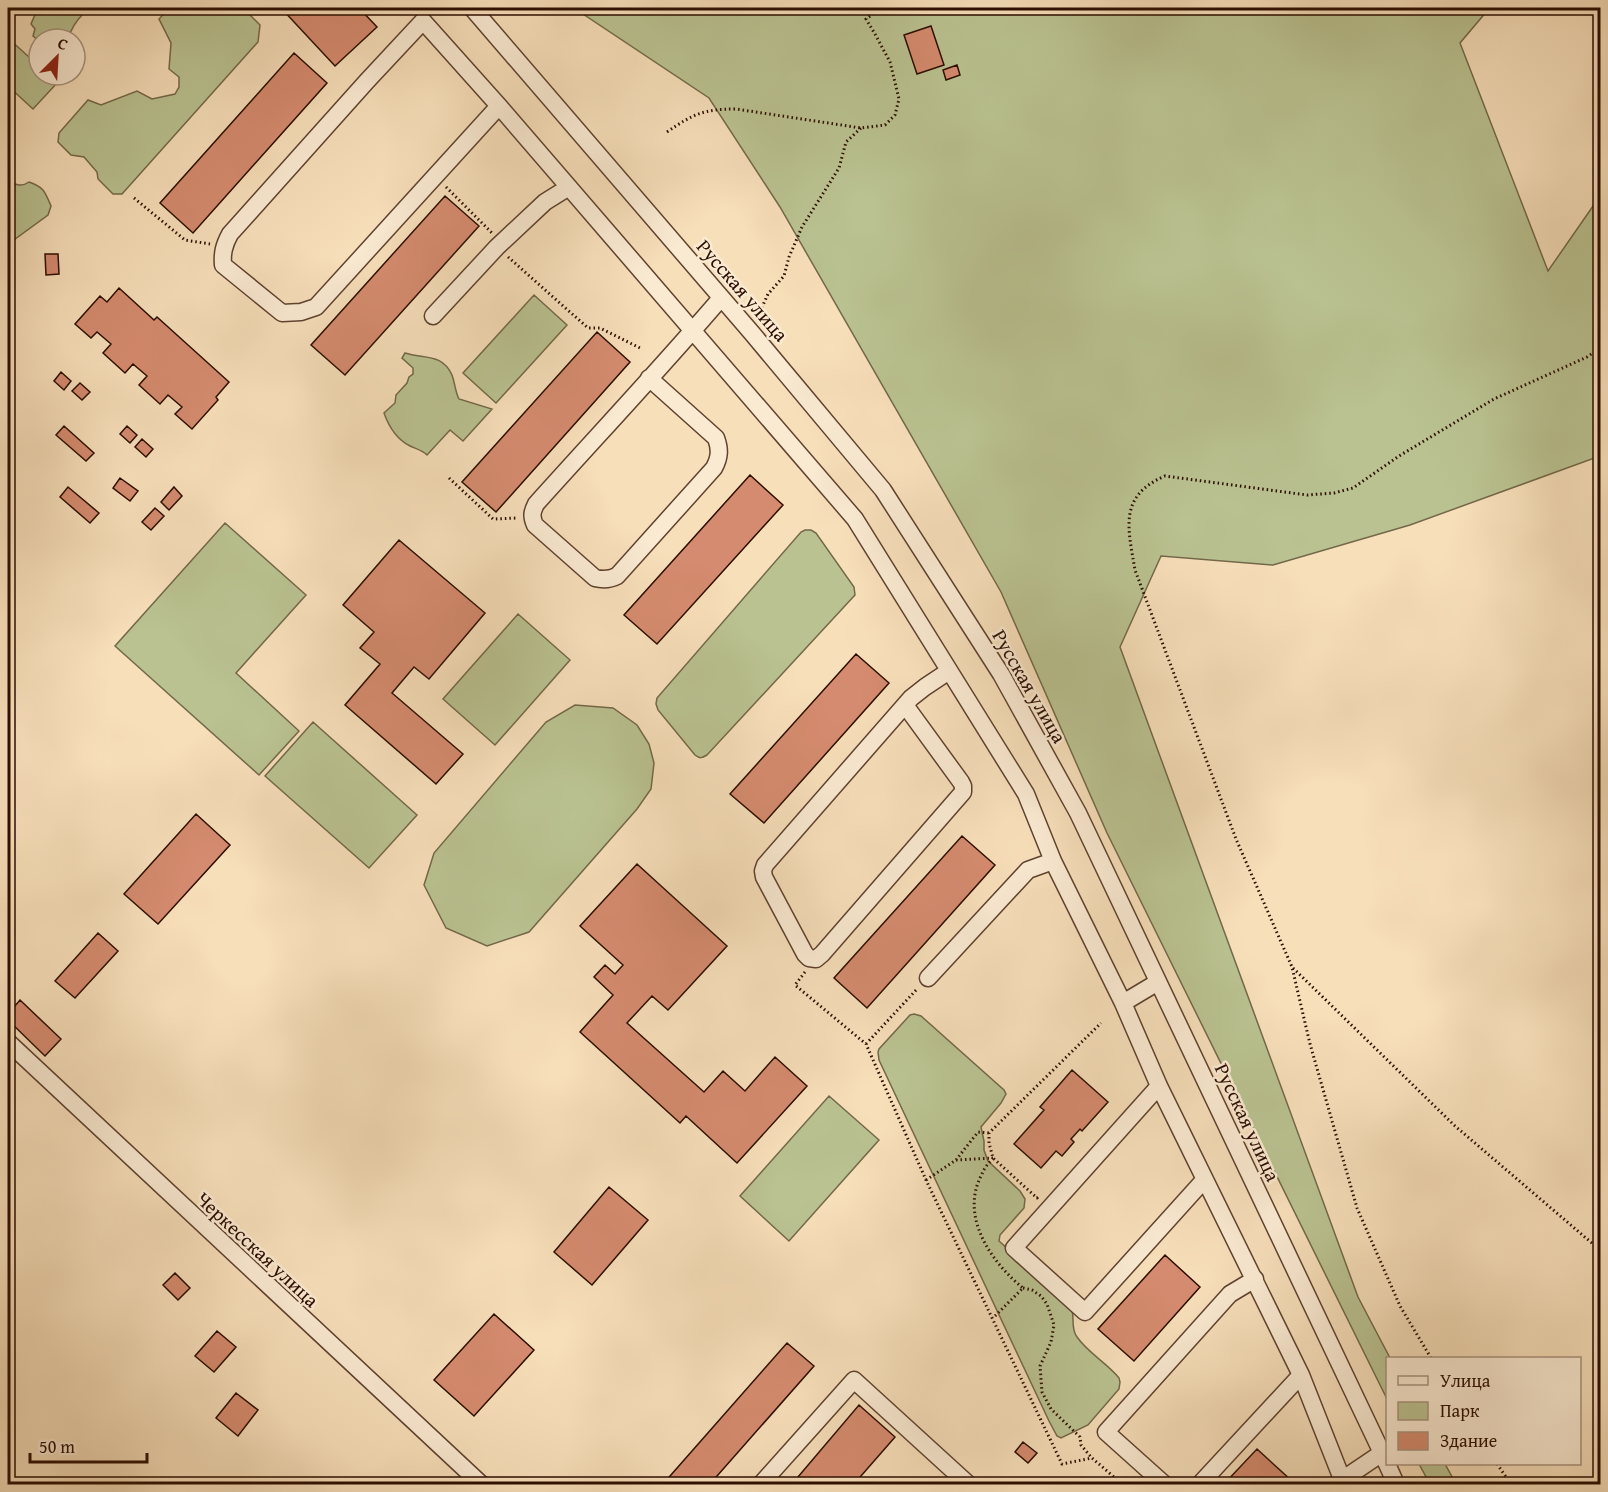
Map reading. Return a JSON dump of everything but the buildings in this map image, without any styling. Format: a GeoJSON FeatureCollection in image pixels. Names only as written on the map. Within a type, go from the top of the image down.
{"type":"FeatureCollection","features":[{"type":"Feature","properties":{"kind":"street","name":"Русская улица"},"geometry":{"type":"LineString","coordinates":[[472,8],[752,332],[883,490],[1001,674],[1078,813],[1386,1462]]}},
{"type":"Feature","properties":{"kind":"street"},"geometry":{"type":"LineString","coordinates":[[499,106],[316,307],[301,312],[282,313],[223,265],[224,246],[230,234],[423,21],[499,106],[855,519],[1026,794],[1053,861],[1123,1003],[1159,1086],[1301,1375],[1341,1483],[1382,1453]]}},
{"type":"Feature","properties":{"kind":"street"},"geometry":{"type":"LineString","coordinates":[[433,316],[499,245],[545,202],[569,187]]}},
{"type":"Feature","properties":{"kind":"street"},"geometry":{"type":"LineString","coordinates":[[649,378],[716,438],[719,458],[714,468],[617,576],[602,580],[595,578],[535,525],[532,511],[537,504],[649,378],[693,330],[721,298]]}},
{"type":"Feature","properties":{"kind":"street"},"geometry":{"type":"LineString","coordinates":[[905,705],[961,782],[963,792],[822,954],[816,959],[809,958],[764,878],[765,865],[905,705],[925,687],[949,671]]}},
{"type":"Feature","properties":{"kind":"street"},"geometry":{"type":"LineString","coordinates":[[928,978],[1028,870],[1053,861]]}},
{"type":"Feature","properties":{"kind":"street"},"geometry":{"type":"LineString","coordinates":[[1123,1003],[1158,982]]}},
{"type":"Feature","properties":{"kind":"street","name":"Черкесская улица"},"geometry":{"type":"LineString","coordinates":[[8,1042],[481,1485]]}},
{"type":"Feature","properties":{"kind":"street"},"geometry":{"type":"LineString","coordinates":[[1159,1086],[1014,1248],[1086,1312],[1204,1180]]}},
{"type":"Feature","properties":{"kind":"street"},"geometry":{"type":"LineString","coordinates":[[1164,1485],[1106,1432],[1230,1294],[1255,1279]]}},
{"type":"Feature","properties":{"kind":"street"},"geometry":{"type":"LineString","coordinates":[[1200,1485],[1301,1375]]}},
{"type":"Feature","properties":{"kind":"street"},"geometry":{"type":"LineString","coordinates":[[761,1485],[854,1380],[968,1485]]}},
{"type":"Feature","properties":{"kind":"street","name":"Русская улица"},"geometry":{"type":"LineString","coordinates":[[1387,1465],[1396,1485]]}},
{"type":"Feature","properties":{"kind":"path"},"geometry":{"type":"LineString","coordinates":[[667,132],[690,117],[716,109],[736,109],[861,129],[885,125],[895,115],[899,99],[890,62],[866,19],[880,8]]}},
{"type":"Feature","properties":{"kind":"path"},"geometry":{"type":"LineString","coordinates":[[1591,8],[1600,33]]}},
{"type":"Feature","properties":{"kind":"path"},"geometry":{"type":"LineString","coordinates":[[752,332],[768,294],[784,276],[789,257],[802,227],[839,168],[846,142],[861,129]]}},
{"type":"Feature","properties":{"kind":"path"},"geometry":{"type":"LineString","coordinates":[[450,191],[499,245],[588,328],[600,328],[639,348]]}},
{"type":"Feature","properties":{"kind":"path"},"geometry":{"type":"LineString","coordinates":[[134,198],[185,240],[224,246]]}},
{"type":"Feature","properties":{"kind":"path"},"geometry":{"type":"LineString","coordinates":[[1430,1357],[1400,1306],[1357,1208],[1310,1044],[1292,967],[1236,839],[1135,570],[1128,528],[1131,508],[1140,493],[1152,482],[1165,476],[1307,495],[1334,493],[1353,488],[1400,456],[1494,399],[1587,357],[1600,348]]}},
{"type":"Feature","properties":{"kind":"path"},"geometry":{"type":"LineString","coordinates":[[449,478],[493,519],[532,518]]}},
{"type":"Feature","properties":{"kind":"path"},"geometry":{"type":"LineString","coordinates":[[1292,967],[1455,1126],[1600,1251]]}},
{"type":"Feature","properties":{"kind":"path"},"geometry":{"type":"LineString","coordinates":[[866,1044],[928,978]]}},
{"type":"Feature","properties":{"kind":"path"},"geometry":{"type":"LineString","coordinates":[[795,985],[866,1044],[926,1180],[1062,1464],[1092,1458]]}},
{"type":"Feature","properties":{"kind":"path"},"geometry":{"type":"LineString","coordinates":[[1045,1189],[1037,1198],[993,1158],[989,1133],[1101,1023]]}},
{"type":"Feature","properties":{"kind":"path"},"geometry":{"type":"LineString","coordinates":[[926,1180],[956,1160],[978,1132],[989,1133]]}},
{"type":"Feature","properties":{"kind":"path"},"geometry":{"type":"LineString","coordinates":[[956,1160],[993,1158]]}},
{"type":"Feature","properties":{"kind":"path"},"geometry":{"type":"LineString","coordinates":[[993,1158],[981,1174],[975,1194],[975,1218],[986,1247],[1012,1279],[1023,1288],[1032,1290],[1041,1296],[1047,1304],[1054,1325],[1051,1342],[1040,1366],[1042,1392],[1051,1409],[1080,1437],[1081,1445],[1092,1458],[1122,1485]]}},
{"type":"Feature","properties":{"kind":"path"},"geometry":{"type":"LineString","coordinates":[[993,1318],[1023,1288]]}},
{"type":"Feature","properties":{"kind":"path"},"geometry":{"type":"LineString","coordinates":[[1498,1465],[1511,1485]]}},
{"type":"Feature","properties":{"kind":"green space"},"geometry":{"type":"Polygon","coordinates":[[[78,8],[83,14],[73,27],[33,27],[31,24],[37,10],[78,8]]]}},
{"type":"Feature","properties":{"kind":"green space"},"geometry":{"type":"Polygon","coordinates":[[[169,8],[243,8],[260,25],[258,42],[122,194],[113,194],[98,179],[97,172],[84,157],[71,155],[58,142],[59,133],[88,100],[101,105],[137,91],[152,99],[175,94],[179,87],[179,77],[169,69],[171,43],[159,19],[169,8]]]}},
{"type":"Feature","properties":{"kind":"green space"},"geometry":{"type":"Polygon","coordinates":[[[574,8],[1486,8],[1487,11],[1460,43],[1548,271],[1600,196],[1600,456],[1410,525],[1273,565],[1161,556],[1120,647],[1358,1297],[1389,1357],[1386,1357],[1386,1397],[1107,833],[1001,592],[780,207],[709,98],[574,8]]]}},
{"type":"Feature","properties":{"kind":"green space"},"geometry":{"type":"Polygon","coordinates":[[[9,39],[27,55],[27,87],[53,87],[33,109],[8,86],[9,39]]]}},
{"type":"Feature","properties":{"kind":"green space"},"geometry":{"type":"Polygon","coordinates":[[[10,182],[24,185],[29,182],[38,186],[51,206],[48,215],[8,242],[8,184],[10,182]]]}},
{"type":"Feature","properties":{"kind":"green space"},"geometry":{"type":"Polygon","coordinates":[[[534,295],[567,325],[496,403],[463,373],[534,295]]]}},
{"type":"Feature","properties":{"kind":"green space"},"geometry":{"type":"Polygon","coordinates":[[[405,353],[432,358],[443,363],[452,375],[459,399],[492,409],[463,441],[450,430],[427,455],[405,443],[391,428],[384,413],[395,403],[396,395],[413,374],[413,368],[402,358],[405,353]]]}},
{"type":"Feature","properties":{"kind":"green space"},"geometry":{"type":"Polygon","coordinates":[[[225,523],[306,595],[236,673],[299,731],[259,775],[115,646],[225,523]]]}},
{"type":"Feature","properties":{"kind":"green space"},"geometry":{"type":"Polygon","coordinates":[[[805,530],[816,533],[854,587],[855,595],[707,755],[698,757],[658,710],[657,698],[805,530]]]}},
{"type":"Feature","properties":{"kind":"green space"},"geometry":{"type":"Polygon","coordinates":[[[518,614],[570,660],[495,745],[443,699],[518,614]]]}},
{"type":"Feature","properties":{"kind":"green space"},"geometry":{"type":"Polygon","coordinates":[[[575,705],[613,708],[637,725],[649,744],[654,763],[651,789],[637,809],[529,932],[487,946],[446,928],[424,885],[434,853],[546,722],[575,705]]]}},
{"type":"Feature","properties":{"kind":"green space"},"geometry":{"type":"Polygon","coordinates":[[[313,722],[417,815],[369,868],[265,776],[313,722]]]}},
{"type":"Feature","properties":{"kind":"green space"},"geometry":{"type":"Polygon","coordinates":[[[910,1015],[921,1016],[1004,1090],[1006,1094],[1001,1103],[981,1127],[984,1150],[988,1161],[1020,1191],[1025,1199],[1024,1208],[1000,1235],[999,1241],[1069,1304],[1077,1337],[1119,1378],[1119,1389],[1088,1425],[1061,1438],[1057,1436],[1049,1421],[879,1060],[879,1049],[910,1015]]]}},
{"type":"Feature","properties":{"kind":"green space"},"geometry":{"type":"Polygon","coordinates":[[[829,1096],[879,1140],[789,1241],[740,1196],[829,1096]]]}},
{"type":"Feature","properties":{"kind":"green space"},"geometry":{"type":"Polygon","coordinates":[[[1420,1465],[1446,1465],[1456,1484],[1430,1484],[1420,1465]]]}}]}
